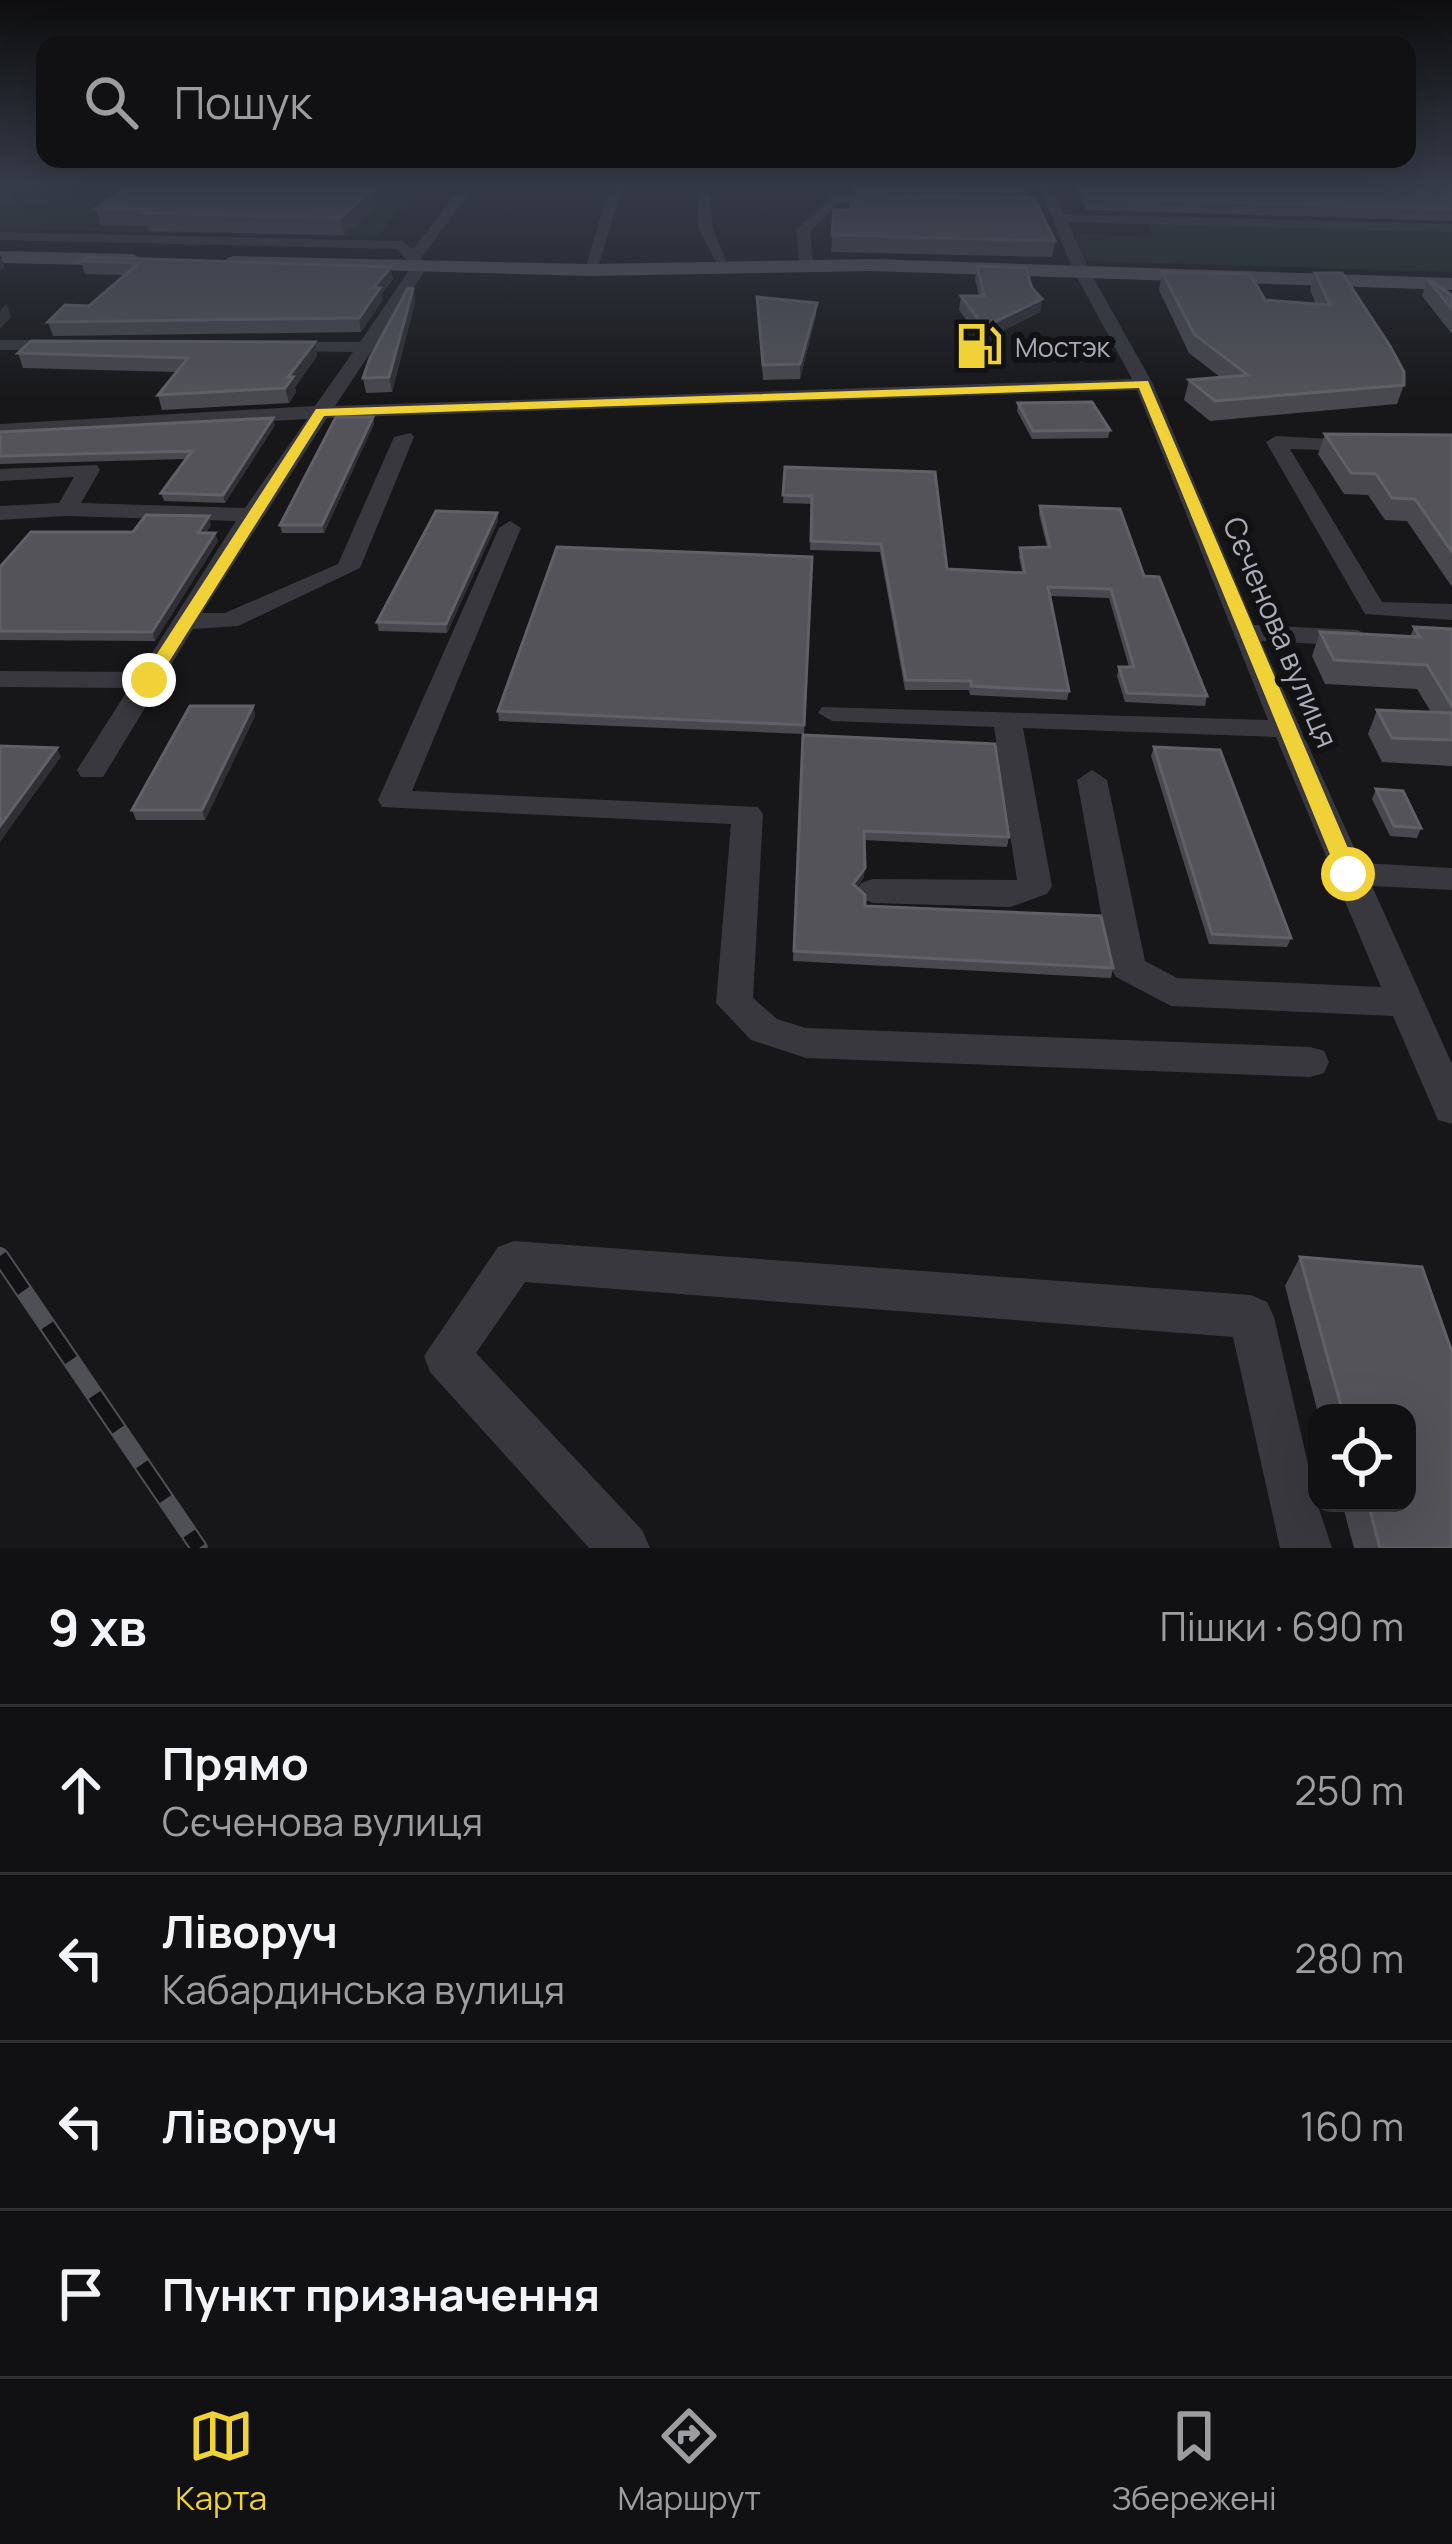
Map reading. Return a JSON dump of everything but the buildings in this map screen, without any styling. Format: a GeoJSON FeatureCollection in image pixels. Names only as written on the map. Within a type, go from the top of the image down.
{"type":"FeatureCollection","features":[{"type":"Feature","properties":{"kind":"main road"},"geometry":{"type":"LineString","coordinates":[[0,257],[417,261],[589,270],[805,264],[1452,284]]}},
{"type":"Feature","properties":{"kind":"street"},"geometry":{"type":"LineString","coordinates":[[412,256],[417,261]]}},
{"type":"Feature","properties":{"kind":"street"},"geometry":{"type":"LineString","coordinates":[[92,770],[420,256]]}},
{"type":"Feature","properties":{"kind":"street"},"geometry":{"type":"LineString","coordinates":[[589,270],[594,256]]}},
{"type":"Feature","properties":{"kind":"street"},"geometry":{"type":"LineString","coordinates":[[721,256],[727,268]]}},
{"type":"Feature","properties":{"kind":"street"},"geometry":{"type":"LineString","coordinates":[[805,256],[805,264]]}},
{"type":"Feature","properties":{"kind":"street","name":"Сєченова вулиця"},"geometry":{"type":"LineString","coordinates":[[1075,256],[1144,384],[1244,632],[1452,1108]]}},
{"type":"Feature","properties":{"kind":"street"},"geometry":{"type":"LineString","coordinates":[[1427,283],[1452,307]]}},
{"type":"Feature","properties":{"kind":"street"},"geometry":{"type":"LineString","coordinates":[[0,345],[91,345]]}},
{"type":"Feature","properties":{"kind":"street"},"geometry":{"type":"LineString","coordinates":[[250,346],[364,347]]}},
{"type":"Feature","properties":{"kind":"street"},"geometry":{"type":"LineString","coordinates":[[0,430],[320,412],[1144,384]]}},
{"type":"Feature","properties":{"kind":"street"},"geometry":{"type":"LineString","coordinates":[[186,621],[229,621],[348,568],[404,437]]}},
{"type":"Feature","properties":{"kind":"street"},"geometry":{"type":"LineString","coordinates":[[1386,446],[1276,442],[1374,609],[1452,612]]}},
{"type":"Feature","properties":{"kind":"street"},"geometry":{"type":"LineString","coordinates":[[0,475],[88,470],[66,509]]}},
{"type":"Feature","properties":{"kind":"street"},"geometry":{"type":"LineString","coordinates":[[0,513],[66,509],[251,515]]}},
{"type":"Feature","properties":{"kind":"street"},"geometry":{"type":"LineString","coordinates":[[510,528],[393,800],[747,814],[734,1003],[764,1030],[806,1043],[1310,1062]]}},
{"type":"Feature","properties":{"kind":"street"},"geometry":{"type":"LineString","coordinates":[[1421,611],[1441,642]]}},
{"type":"Feature","properties":{"kind":"street"},"geometry":{"type":"LineString","coordinates":[[1244,632],[1378,639]]}},
{"type":"Feature","properties":{"kind":"street"},"geometry":{"type":"LineString","coordinates":[[0,680],[149,680]]}},
{"type":"Feature","properties":{"kind":"street"},"geometry":{"type":"LineString","coordinates":[[832,713],[1286,729]]}},
{"type":"Feature","properties":{"kind":"street"},"geometry":{"type":"LineString","coordinates":[[872,891],[1010,895],[1035,886],[1007,719]]}},
{"type":"Feature","properties":{"kind":"street"},"geometry":{"type":"LineString","coordinates":[[1092,780],[1129,968],[1171,992],[1405,1002]]}},
{"type":"Feature","properties":{"kind":"street"},"geometry":{"type":"LineString","coordinates":[[1348,874],[1452,880]]}},
{"type":"Feature","properties":{"kind":"street"},"geometry":{"type":"LineString","coordinates":[[624,1548],[447,1356],[514,1261],[1251,1317],[1306,1548]]}},
{"type":"Feature","properties":{"kind":"shaded area"},"geometry":{"type":"Polygon","coordinates":[[[1082,256],[1452,256],[1452,272],[1084,261],[1082,256]]]}},
{"type":"Feature","properties":{"kind":"railway"},"geometry":{"type":"LineString","coordinates":[[0,1256],[199,1548]]}},
{"type":"Feature","properties":{"kind":"place","name":"Мостэк"},"geometry":{"type":"Point","coordinates":[979,346]}},
{"type":"Feature","properties":{"kind":"route"},"geometry":{"type":"LineString","coordinates":[[149,680],[320,412],[1144,384],[1348,874]]}}]}
